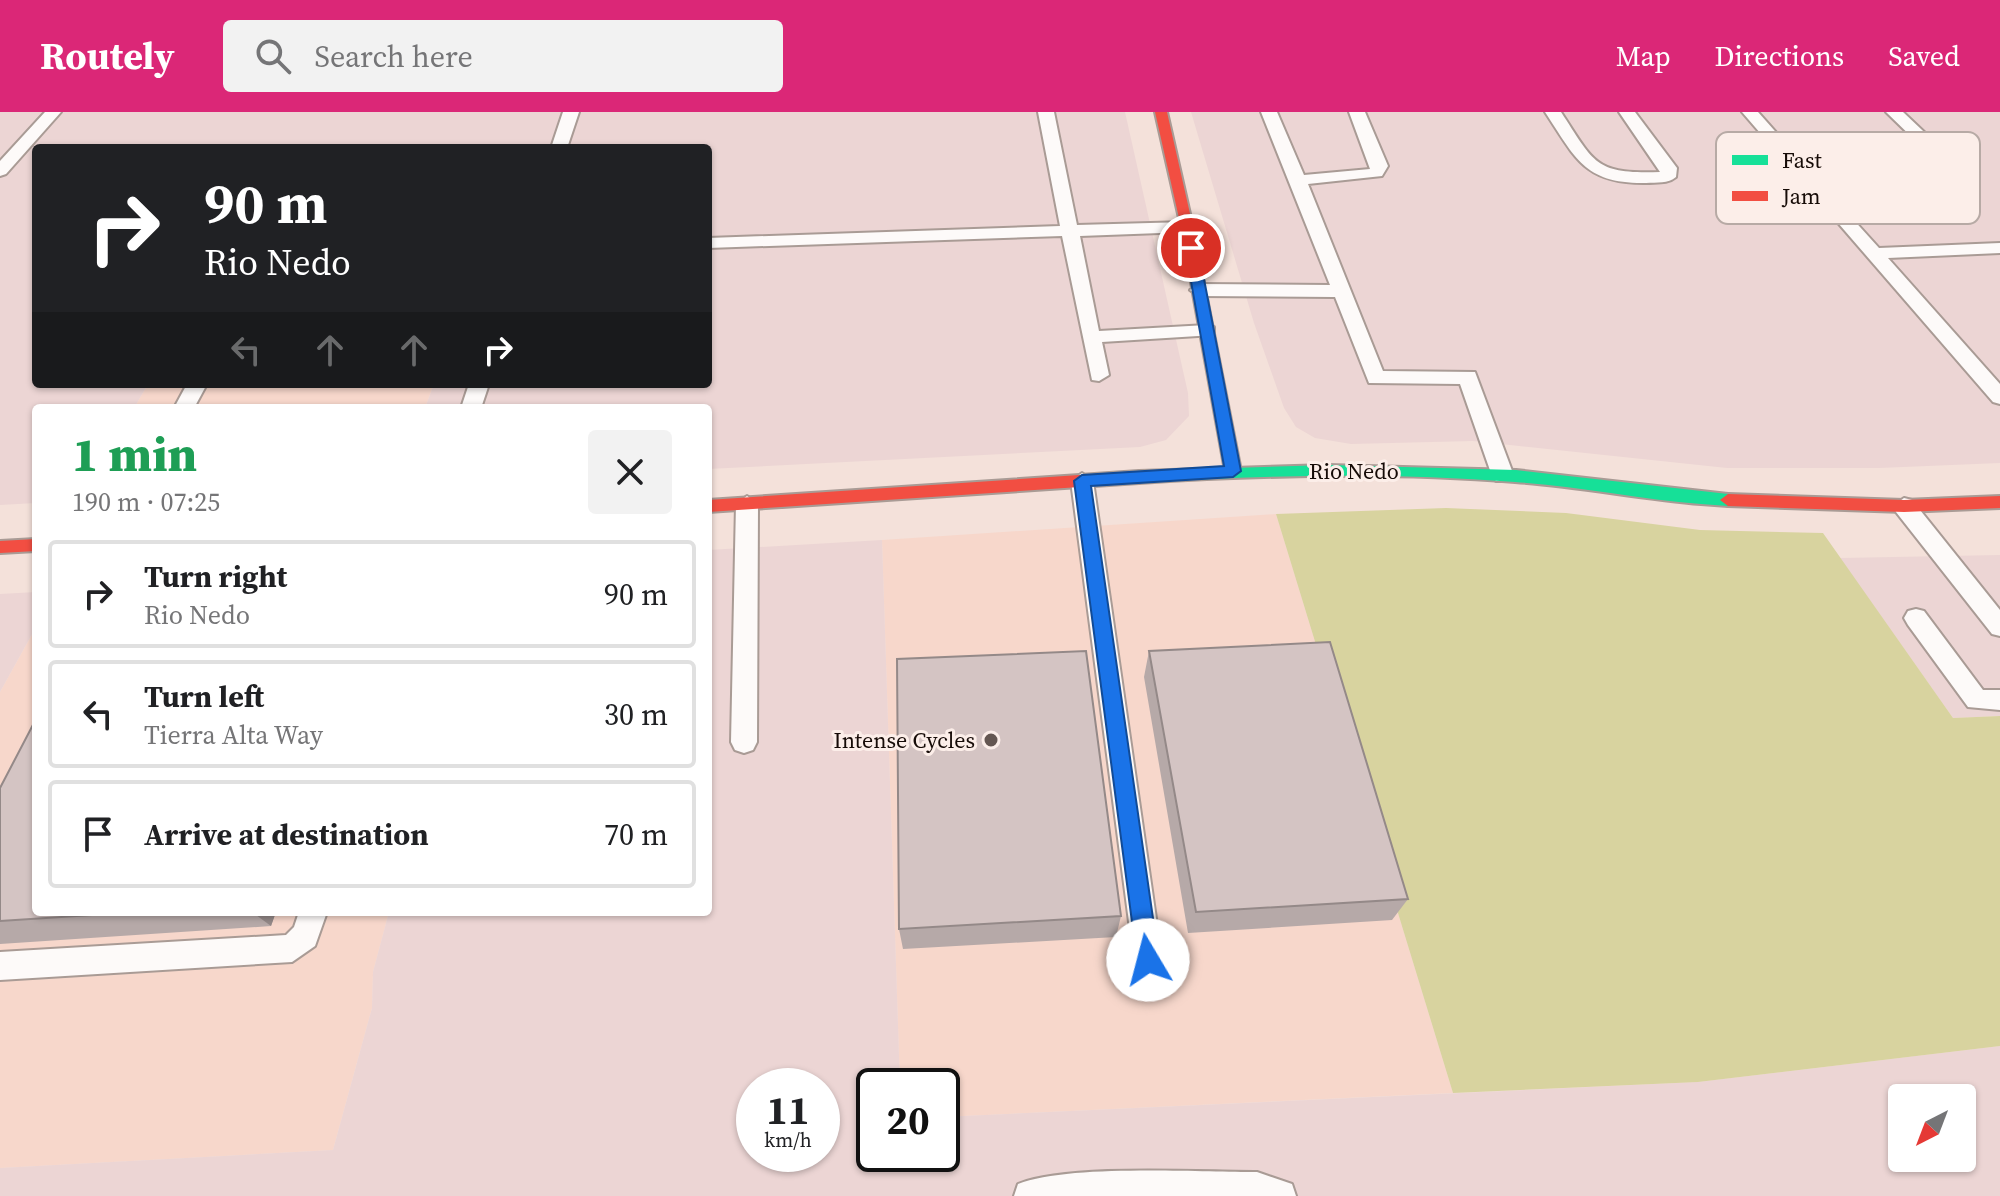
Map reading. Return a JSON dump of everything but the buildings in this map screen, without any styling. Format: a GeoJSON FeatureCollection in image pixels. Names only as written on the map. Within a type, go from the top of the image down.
{"type":"FeatureCollection","features":[{"type":"Feature","properties":{"kind":"street"},"geometry":{"type":"LineString","coordinates":[[1161,112],[1187,227],[1233,471]]}},
{"type":"Feature","properties":{"kind":"street","name":"Rio Nedo"},"geometry":{"type":"LineString","coordinates":[[712,506],[1233,471],[1395,471],[1503,476],[1693,499],[1904,506],[2000,502]]}},
{"type":"Feature","properties":{"kind":"street"},"geometry":{"type":"LineString","coordinates":[[0,547],[32,545]]}},
{"type":"Feature","properties":{"kind":"lane"},"geometry":{"type":"LineString","coordinates":[[0,171],[53,112]]}},
{"type":"Feature","properties":{"kind":"lane"},"geometry":{"type":"LineString","coordinates":[[560,144],[571,112]]}},
{"type":"Feature","properties":{"kind":"lane"},"geometry":{"type":"LineString","coordinates":[[1046,112],[1099,375]]}},
{"type":"Feature","properties":{"kind":"lane"},"geometry":{"type":"LineString","coordinates":[[1269,112],[1376,378],[1468,377],[1503,476]]}},
{"type":"Feature","properties":{"kind":"lane"},"geometry":{"type":"LineString","coordinates":[[1298,180],[1376,173],[1380,166],[1357,112]]}},
{"type":"Feature","properties":{"kind":"lane"},"geometry":{"type":"LineString","coordinates":[[1553,112],[1591,170],[1612,179],[1668,177],[1669,168],[1627,112]]}},
{"type":"Feature","properties":{"kind":"lane"},"geometry":{"type":"LineString","coordinates":[[1750,112],[1767,132]]}},
{"type":"Feature","properties":{"kind":"lane"},"geometry":{"type":"LineString","coordinates":[[1894,112],[1915,132]]}},
{"type":"Feature","properties":{"kind":"lane"},"geometry":{"type":"LineString","coordinates":[[1848,224],[2000,397]]}},
{"type":"Feature","properties":{"kind":"lane"},"geometry":{"type":"LineString","coordinates":[[712,243],[1187,227]]}},
{"type":"Feature","properties":{"kind":"lane"},"geometry":{"type":"LineString","coordinates":[[1874,253],[2000,248]]}},
{"type":"Feature","properties":{"kind":"lane"},"geometry":{"type":"LineString","coordinates":[[1199,290],[1340,291]]}},
{"type":"Feature","properties":{"kind":"lane"},"geometry":{"type":"LineString","coordinates":[[1091,337],[1207,331]]}},
{"type":"Feature","properties":{"kind":"lane"},"geometry":{"type":"LineString","coordinates":[[1082,481],[1148,960]]}},
{"type":"Feature","properties":{"kind":"lane"},"geometry":{"type":"LineString","coordinates":[[744,742],[747,504]]}},
{"type":"Feature","properties":{"kind":"lane"},"geometry":{"type":"LineString","coordinates":[[1904,506],[2000,627]]}},
{"type":"Feature","properties":{"kind":"lane"},"geometry":{"type":"LineString","coordinates":[[1916,618],[1977,700],[2000,700]]}},
{"type":"Feature","properties":{"kind":"lane"},"geometry":{"type":"LineString","coordinates":[[0,966],[292,948],[305,936],[312,916]]}},
{"type":"Feature","properties":{"kind":"lane"},"geometry":{"type":"LineString","coordinates":[[1030,1196],[1096,1190],[1257,1188],[1280,1196]]}},
{"type":"Feature","properties":{"kind":"shaded area"},"geometry":{"type":"Polygon","coordinates":[[[0,112],[1125,112],[1188,393],[1189,416],[1166,440],[1140,447],[712,469],[712,404],[426,404],[432,388],[712,388],[712,144],[32,144],[32,388],[146,388],[136,404],[32,404],[32,503],[0,505],[0,112]]]}},
{"type":"Feature","properties":{"kind":"shaded area"},"geometry":{"type":"Polygon","coordinates":[[[1191,112],[2000,112],[2000,463],[1879,468],[1727,468],[1473,441],[1351,444],[1315,438],[1296,427],[1284,408],[1254,323],[1191,112]]]}},
{"type":"Feature","properties":{"kind":"shaded area"},"geometry":{"type":"Polygon","coordinates":[[[146,388],[432,388],[426,404],[136,404],[146,388]]]}},
{"type":"Feature","properties":{"kind":"shaded area"},"geometry":{"type":"Polygon","coordinates":[[[1446,508],[1566,513],[1700,530],[1823,533],[1953,718],[2000,716],[2000,1046],[1698,1082],[1453,1093],[1276,514],[1446,508]]]}},
{"type":"Feature","properties":{"kind":"shaded area"},"geometry":{"type":"Polygon","coordinates":[[[1276,514],[1453,1093],[960,1116],[960,1068],[899,1068],[882,540],[1276,514]]]}},
{"type":"Feature","properties":{"kind":"shaded area"},"geometry":{"type":"Polygon","coordinates":[[[882,540],[899,1068],[856,1068],[856,1172],[960,1172],[960,1116],[1698,1082],[2000,1046],[2000,1196],[0,1196],[0,1168],[333,1150],[372,1008],[373,972],[388,916],[712,916],[712,550],[882,540]]]}},
{"type":"Feature","properties":{"kind":"shaded area"},"geometry":{"type":"Polygon","coordinates":[[[2000,555],[2000,716],[1953,718],[1840,558],[2000,555]]]}},
{"type":"Feature","properties":{"kind":"shaded area"},"geometry":{"type":"Polygon","coordinates":[[[32,592],[32,634],[0,692],[0,594],[32,592]]]}},
{"type":"Feature","properties":{"kind":"shaded area"},"geometry":{"type":"Polygon","coordinates":[[[32,634],[32,916],[388,916],[373,972],[372,1008],[333,1150],[0,1168],[0,692],[32,634]]]}},
{"type":"Feature","properties":{"kind":"traffic: fast"},"geometry":{"type":"LineString","coordinates":[[1139,477],[1280,471],[1422,471],[1543,478],[1728,500]]}},
{"type":"Feature","properties":{"kind":"traffic: jam"},"geometry":{"type":"LineString","coordinates":[[1161,112],[1187,227],[1233,471]]}},
{"type":"Feature","properties":{"kind":"traffic: jam"},"geometry":{"type":"LineString","coordinates":[[712,506],[1139,477]]}},
{"type":"Feature","properties":{"kind":"traffic: jam"},"geometry":{"type":"LineString","coordinates":[[1728,500],[1904,506],[2000,502]]}},
{"type":"Feature","properties":{"kind":"traffic: jam"},"geometry":{"type":"LineString","coordinates":[[0,547],[32,545]]}},
{"type":"Feature","properties":{"kind":"place","name":"Intense Cycles"},"geometry":{"type":"Point","coordinates":[991,740]}},
{"type":"Feature","properties":{"kind":"route"},"geometry":{"type":"LineString","coordinates":[[1148,960],[1082,481],[1233,471],[1191,248]]}}]}
